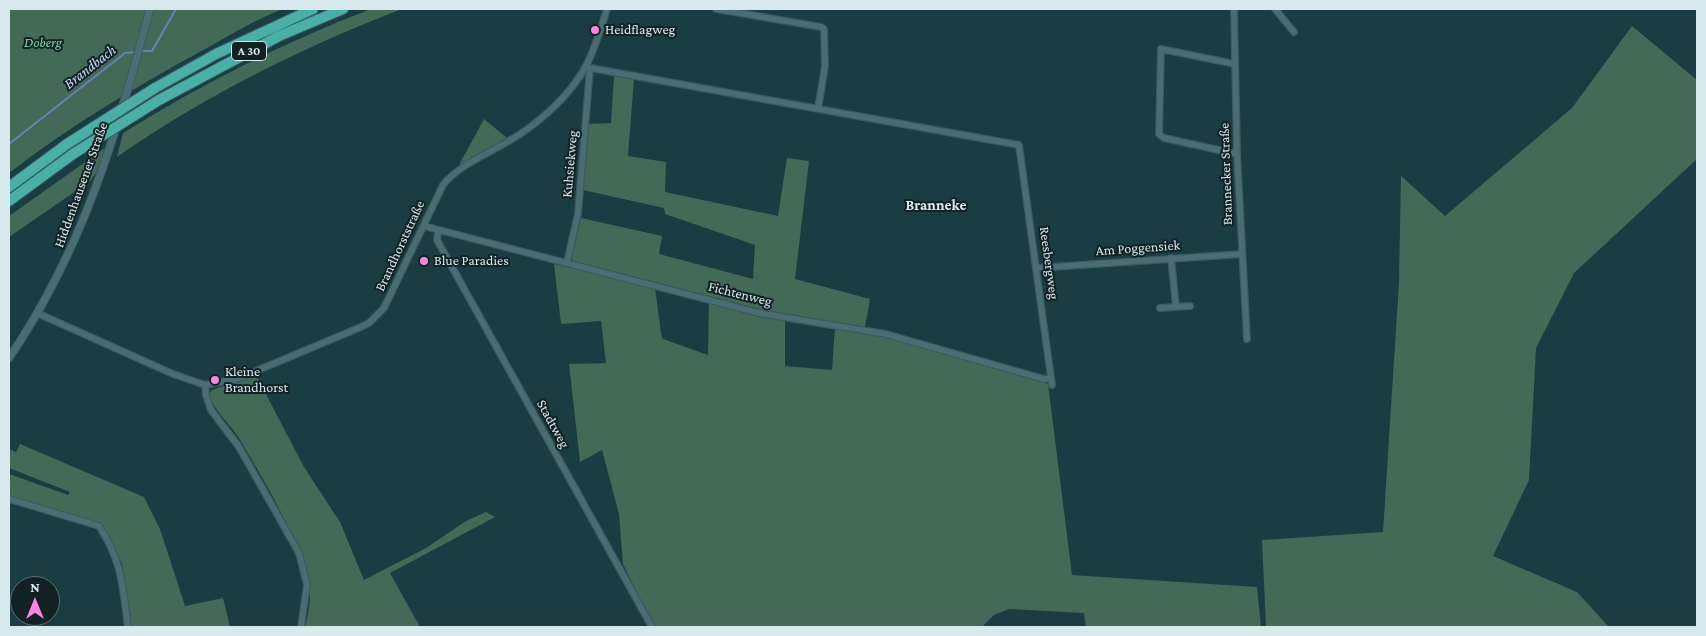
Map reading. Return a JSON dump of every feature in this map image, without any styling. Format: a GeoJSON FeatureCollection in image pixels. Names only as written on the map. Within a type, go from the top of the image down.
{"type":"FeatureCollection","features":[{"type":"Feature","properties":{"kind":"highway","name":"A 30"},"geometry":{"type":"LineString","coordinates":[[9,187],[67,144],[155,88],[216,54],[313,9]]}},
{"type":"Feature","properties":{"kind":"highway","name":"A 30"},"geometry":{"type":"LineString","coordinates":[[9,201],[73,154],[159,100],[279,36],[343,9]]}},
{"type":"Feature","properties":{"kind":"street","name":"Hiddenhausener Straße"},"geometry":{"type":"LineString","coordinates":[[9,358],[68,258],[82,225],[109,153],[150,9]]}},
{"type":"Feature","properties":{"kind":"street","name":"Brandhorststraße"},"geometry":{"type":"LineString","coordinates":[[37,313],[173,374],[205,385],[237,379],[369,322],[384,308],[448,178],[535,122],[560,100],[588,68],[607,9]]}},
{"type":"Feature","properties":{"kind":"street"},"geometry":{"type":"LineString","coordinates":[[588,68],[818,109],[825,66],[824,29],[716,9]]}},
{"type":"Feature","properties":{"kind":"street","name":"Brannecker Straße"},"geometry":{"type":"LineString","coordinates":[[1234,9],[1237,154],[1247,339]]}},
{"type":"Feature","properties":{"kind":"street"},"geometry":{"type":"LineString","coordinates":[[1275,9],[1294,32]]}},
{"type":"Feature","properties":{"kind":"street"},"geometry":{"type":"LineString","coordinates":[[1235,64],[1161,49],[1159,134],[1164,138],[1237,154]]}},
{"type":"Feature","properties":{"kind":"street","name":"Kuhsiekweg"},"geometry":{"type":"LineString","coordinates":[[567,262],[578,214],[588,68]]}},
{"type":"Feature","properties":{"kind":"street","name":"Reesbergweg"},"geometry":{"type":"LineString","coordinates":[[818,109],[1019,145],[1052,381]]}},
{"type":"Feature","properties":{"kind":"street","name":"Fichtenweg"},"geometry":{"type":"LineString","coordinates":[[424,226],[438,232],[567,262],[759,313],[886,334],[1052,381]]}},
{"type":"Feature","properties":{"kind":"street","name":"Stadtweg"},"geometry":{"type":"LineString","coordinates":[[438,232],[437,240],[652,627]]}},
{"type":"Feature","properties":{"kind":"street","name":"Am Poggensiek"},"geometry":{"type":"LineString","coordinates":[[1037,268],[1242,254]]}},
{"type":"Feature","properties":{"kind":"street"},"geometry":{"type":"LineString","coordinates":[[1171,258],[1176,307]]}},
{"type":"Feature","properties":{"kind":"street"},"geometry":{"type":"LineString","coordinates":[[1160,308],[1190,306]]}},
{"type":"Feature","properties":{"kind":"street"},"geometry":{"type":"LineString","coordinates":[[205,385],[211,410],[239,447],[299,553],[307,585],[300,627]]}},
{"type":"Feature","properties":{"kind":"street"},"geometry":{"type":"LineString","coordinates":[[9,499],[99,526],[111,545],[120,566],[128,627]]}},
{"type":"Feature","properties":{"kind":"green space","name":"Doberg"},"geometry":{"type":"Polygon","coordinates":[[[9,9],[283,9],[244,28],[129,92],[56,139],[9,173],[9,9]]]}},
{"type":"Feature","properties":{"kind":"green space"},"geometry":{"type":"Polygon","coordinates":[[[371,9],[402,9],[291,56],[255,74],[184,113],[117,157],[123,133],[153,115],[244,65],[307,35],[371,9]]]}},
{"type":"Feature","properties":{"kind":"green space"},"geometry":{"type":"Polygon","coordinates":[[[1632,26],[1697,80],[1697,159],[1574,273],[1536,348],[1529,480],[1493,556],[1577,592],[1609,627],[1266,627],[1262,540],[1383,532],[1399,282],[1401,176],[1445,216],[1572,108],[1632,26]]]}},
{"type":"Feature","properties":{"kind":"green space"},"geometry":{"type":"Polygon","coordinates":[[[614,76],[634,79],[628,156],[666,162],[665,192],[778,216],[787,158],[809,161],[795,279],[870,299],[865,327],[759,309],[573,261],[571,258],[581,218],[662,236],[659,254],[753,279],[755,245],[665,214],[664,208],[578,189],[588,124],[611,123],[614,76]]]}},
{"type":"Feature","properties":{"kind":"green space"},"geometry":{"type":"Polygon","coordinates":[[[484,119],[507,138],[459,165],[484,119]]]}},
{"type":"Feature","properties":{"kind":"green space"},"geometry":{"type":"Polygon","coordinates":[[[105,148],[97,172],[89,182],[9,237],[9,216],[105,148]]]}},
{"type":"Feature","properties":{"kind":"green space"},"geometry":{"type":"Polygon","coordinates":[[[554,264],[655,288],[663,339],[708,355],[709,303],[759,317],[785,321],[785,366],[832,370],[835,328],[886,337],[1048,384],[1072,575],[1257,587],[1261,627],[1086,627],[1084,613],[1009,609],[994,615],[982,627],[654,627],[623,564],[619,514],[602,450],[580,462],[569,364],[606,363],[601,321],[561,324],[554,264]]]}},
{"type":"Feature","properties":{"kind":"green space"},"geometry":{"type":"Polygon","coordinates":[[[256,375],[304,467],[340,522],[364,580],[426,548],[466,521],[486,512],[495,517],[390,573],[420,627],[305,627],[310,601],[308,580],[294,539],[239,438],[218,412],[209,395],[212,390],[256,375]]]}},
{"type":"Feature","properties":{"kind":"green space"},"geometry":{"type":"Polygon","coordinates":[[[20,444],[144,497],[160,529],[185,606],[223,598],[230,627],[130,627],[122,564],[108,534],[84,518],[9,497],[9,474],[68,495],[70,492],[9,468],[9,449],[16,452],[20,444]]]}},
{"type":"Feature","properties":{"kind":"waterway","name":"Brandbach"},"geometry":{"type":"LineString","coordinates":[[142,51],[152,51],[176,9]]}},
{"type":"Feature","properties":{"kind":"waterway","name":"Brandbach"},"geometry":{"type":"LineString","coordinates":[[9,144],[125,53],[137,52]]}},
{"type":"Feature","properties":{"kind":"waterway"},"geometry":{"type":"LineString","coordinates":[[80,184],[90,176],[94,167]]}},
{"type":"Feature","properties":{"kind":"place","name":"Heidflagweg"},"geometry":{"type":"Point","coordinates":[595,30]}},
{"type":"Feature","properties":{"kind":"place","name":"Blue Paradies"},"geometry":{"type":"Point","coordinates":[424,261]}},
{"type":"Feature","properties":{"kind":"place","name":"Kleine Brandhorst"},"geometry":{"type":"Point","coordinates":[215,380]}},
{"type":"Feature","properties":{"kind":"district","name":"Branneke"},"geometry":{"type":"Point","coordinates":[936,205]}}]}
